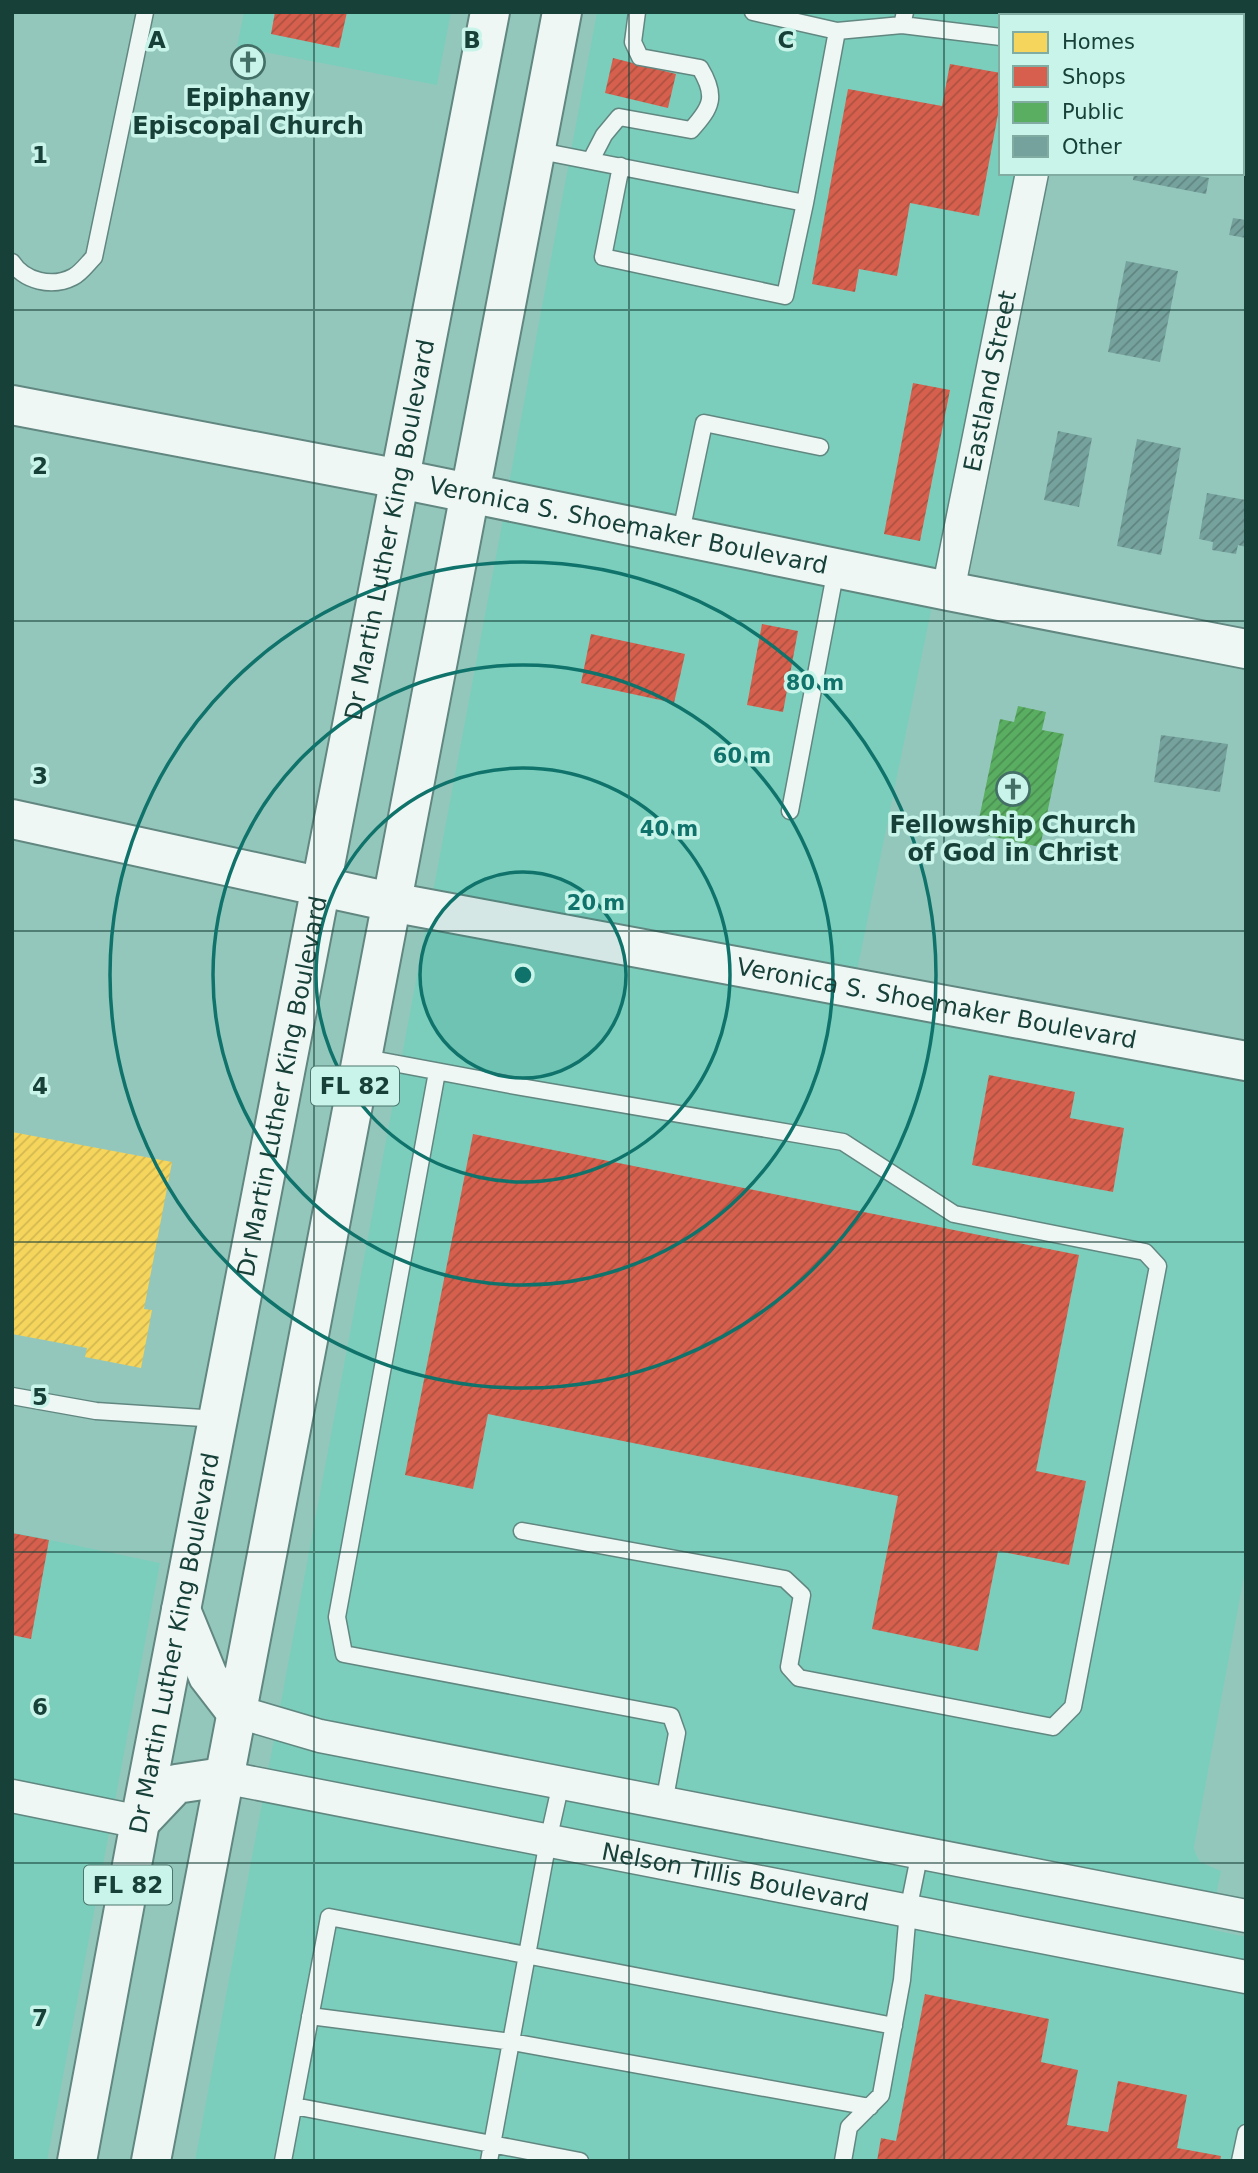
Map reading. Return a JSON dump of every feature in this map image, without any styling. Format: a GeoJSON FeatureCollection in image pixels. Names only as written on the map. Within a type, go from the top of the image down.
{"type":"FeatureCollection","features":[{"type":"Feature","properties":{"kind":"main road","name":"Dr Martin Luther King Boulevard"},"geometry":{"type":"LineString","coordinates":[[77,2161],[140,1822],[490,12]]}},
{"type":"Feature","properties":{"kind":"main road","name":"FL 82"},"geometry":{"type":"LineString","coordinates":[[151,2161],[562,12]]}},
{"type":"Feature","properties":{"kind":"main road","name":"Veronica S. Shoemaker Boulevard"},"geometry":{"type":"LineString","coordinates":[[12,405],[400,478],[836,569],[1246,649]]}},
{"type":"Feature","properties":{"kind":"main road","name":"Veronica S. Shoemaker Boulevard"},"geometry":{"type":"LineString","coordinates":[[12,820],[391,902],[1246,1061]]}},
{"type":"Feature","properties":{"kind":"main road"},"geometry":{"type":"LineString","coordinates":[[181,1610],[208,1676],[235,1711]]}},
{"type":"Feature","properties":{"kind":"main road"},"geometry":{"type":"LineString","coordinates":[[140,1822],[176,1784],[223,1777]]}},
{"type":"Feature","properties":{"kind":"street","name":"Eastland Street"},"geometry":{"type":"LineString","coordinates":[[948,591],[1032,175]]}},
{"type":"Feature","properties":{"kind":"street"},"geometry":{"type":"LineString","coordinates":[[235,1711],[320,1736],[1246,1916]]}},
{"type":"Feature","properties":{"kind":"street","name":"Nelson Tillis Boulevard"},"geometry":{"type":"LineString","coordinates":[[223,1777],[1246,1977]]}},
{"type":"Feature","properties":{"kind":"street"},"geometry":{"type":"LineString","coordinates":[[12,1796],[140,1822]]}},
{"type":"Feature","properties":{"kind":"lane"},"geometry":{"type":"LineString","coordinates":[[12,262],[19,273],[43,283],[73,278],[94,257],[145,12]]}},
{"type":"Feature","properties":{"kind":"lane"},"geometry":{"type":"LineString","coordinates":[[591,160],[604,135],[619,117],[691,130],[708,111],[711,86],[700,68],[640,57],[633,42],[637,12]]}},
{"type":"Feature","properties":{"kind":"lane"},"geometry":{"type":"LineString","coordinates":[[753,12],[837,31],[903,19],[999,37]]}},
{"type":"Feature","properties":{"kind":"lane"},"geometry":{"type":"LineString","coordinates":[[621,166],[603,257],[785,296],[837,31]]}},
{"type":"Feature","properties":{"kind":"lane"},"geometry":{"type":"LineString","coordinates":[[536,150],[804,203]]}},
{"type":"Feature","properties":{"kind":"lane"},"geometry":{"type":"LineString","coordinates":[[680,537],[704,423],[820,447]]}},
{"type":"Feature","properties":{"kind":"lane"},"geometry":{"type":"LineString","coordinates":[[790,811],[836,569]]}},
{"type":"Feature","properties":{"kind":"lane"},"geometry":{"type":"LineString","coordinates":[[361,1057],[842,1142],[954,1214],[1145,1252],[1158,1266],[1073,1707],[1053,1727],[799,1678],[789,1667],[802,1595],[785,1579],[522,1531]]}},
{"type":"Feature","properties":{"kind":"lane"},"geometry":{"type":"LineString","coordinates":[[437,1072],[337,1617],[344,1654],[671,1716],[677,1733],[664,1803]]}},
{"type":"Feature","properties":{"kind":"lane"},"geometry":{"type":"LineString","coordinates":[[12,1396],[96,1411],[218,1419]]}},
{"type":"Feature","properties":{"kind":"lane"},"geometry":{"type":"LineString","coordinates":[[489,2161],[561,1783]]}},
{"type":"Feature","properties":{"kind":"lane"},"geometry":{"type":"LineString","coordinates":[[843,2161],[849,2127],[881,2095],[902,1980],[908,1911],[920,1852]]}},
{"type":"Feature","properties":{"kind":"lane"},"geometry":{"type":"LineString","coordinates":[[283,2161],[329,1917],[894,2026]]}},
{"type":"Feature","properties":{"kind":"lane"},"geometry":{"type":"LineString","coordinates":[[310,2016],[512,2042],[870,2107]]}},
{"type":"Feature","properties":{"kind":"lane"},"geometry":{"type":"LineString","coordinates":[[294,2106],[580,2161]]}},
{"type":"Feature","properties":{"kind":"lane"},"geometry":{"type":"LineString","coordinates":[[1240,2161],[1246,2133]]}},
{"type":"Feature","properties":{"kind":"shaded area"},"geometry":{"type":"Polygon","coordinates":[[[244,12],[451,12],[437,85],[237,47],[244,12]]]}},
{"type":"Feature","properties":{"kind":"shaded area"},"geometry":{"type":"Polygon","coordinates":[[[597,12],[1054,12],[999,14],[999,175],[1021,175],[939,571],[509,483],[597,12]]]}},
{"type":"Feature","properties":{"kind":"shaded area"},"geometry":{"type":"Polygon","coordinates":[[[503,519],[932,606],[857,971],[433,892],[503,519]]]}},
{"type":"Feature","properties":{"kind":"shaded area"},"geometry":{"type":"Polygon","coordinates":[[[426,927],[1167,1065],[1246,1083],[1246,1565],[1194,1847],[1200,1862],[1221,1871],[1209,1929],[1246,1937],[1246,2161],[195,2161],[426,927]]]}},
{"type":"Feature","properties":{"kind":"shaded area"},"geometry":{"type":"Polygon","coordinates":[[[12,1532],[160,1563],[47,2161],[12,2161],[12,1532]]]}},
{"type":"Feature","properties":{"kind":"building: Homes"},"geometry":{"type":"Polygon","coordinates":[[[12,1132],[172,1162],[144,1309],[152,1310],[141,1368],[85,1357],[87,1348],[12,1334],[12,1132]]]}},
{"type":"Feature","properties":{"kind":"building: Shops"},"geometry":{"type":"Polygon","coordinates":[[[275,12],[347,12],[339,48],[271,34],[275,12]]]}},
{"type":"Feature","properties":{"kind":"building: Shops"},"geometry":{"type":"Polygon","coordinates":[[[613,58],[676,74],[668,108],[605,93],[613,58]]]}},
{"type":"Feature","properties":{"kind":"building: Shops"},"geometry":{"type":"Polygon","coordinates":[[[950,64],[999,73],[999,109],[979,216],[910,203],[897,276],[859,269],[855,292],[812,284],[848,89],[942,106],[950,64]]]}},
{"type":"Feature","properties":{"kind":"building: Shops"},"geometry":{"type":"Polygon","coordinates":[[[913,383],[950,390],[920,541],[884,534],[913,383]]]}},
{"type":"Feature","properties":{"kind":"building: Shops"},"geometry":{"type":"Polygon","coordinates":[[[762,624],[798,631],[783,712],[747,705],[762,624]]]}},
{"type":"Feature","properties":{"kind":"building: Shops"},"geometry":{"type":"Polygon","coordinates":[[[591,634],[685,654],[674,703],[581,683],[591,634]]]}},
{"type":"Feature","properties":{"kind":"building: Shops"},"geometry":{"type":"Polygon","coordinates":[[[989,1075],[1075,1092],[1070,1118],[1124,1128],[1113,1192],[972,1165],[989,1075]]]}},
{"type":"Feature","properties":{"kind":"building: Shops"},"geometry":{"type":"Polygon","coordinates":[[[473,1134],[1079,1255],[1036,1471],[1086,1481],[1069,1565],[998,1551],[978,1651],[872,1629],[898,1496],[488,1414],[473,1489],[405,1475],[473,1134]]]}},
{"type":"Feature","properties":{"kind":"building: Shops"},"geometry":{"type":"Polygon","coordinates":[[[12,1533],[49,1540],[31,1639],[12,1635],[12,1533]]]}},
{"type":"Feature","properties":{"kind":"building: Shops"},"geometry":{"type":"Polygon","coordinates":[[[925,1994],[1049,2019],[1041,2062],[1078,2070],[1067,2125],[1108,2132],[1118,2081],[1187,2095],[1177,2148],[1221,2156],[1220,2161],[877,2161],[881,2138],[896,2141],[925,1994]]]}},
{"type":"Feature","properties":{"kind":"building: Public"},"geometry":{"type":"Polygon","coordinates":[[[1018,706],[1046,712],[1042,730],[1064,734],[1040,847],[976,833],[1000,719],[1014,722],[1018,706]]]}},
{"type":"Feature","properties":{"kind":"building: Other"},"geometry":{"type":"Polygon","coordinates":[[[1246,12],[1246,63],[1244,14],[1164,14],[1246,12]]]}},
{"type":"Feature","properties":{"kind":"building: Other"},"geometry":{"type":"Polygon","coordinates":[[[1134,175],[1199,175],[1209,178],[1206,194],[1133,180],[1134,175]]]}},
{"type":"Feature","properties":{"kind":"building: Other"},"geometry":{"type":"Polygon","coordinates":[[[1233,218],[1246,220],[1246,238],[1229,235],[1233,218]]]}},
{"type":"Feature","properties":{"kind":"building: Other"},"geometry":{"type":"Polygon","coordinates":[[[1126,261],[1178,271],[1160,362],[1108,352],[1126,261]]]}},
{"type":"Feature","properties":{"kind":"building: Other"},"geometry":{"type":"Polygon","coordinates":[[[1058,431],[1092,438],[1079,507],[1044,500],[1058,431]]]}},
{"type":"Feature","properties":{"kind":"building: Other"},"geometry":{"type":"Polygon","coordinates":[[[1137,439],[1181,448],[1161,555],[1117,546],[1137,439]]]}},
{"type":"Feature","properties":{"kind":"building: Other"},"geometry":{"type":"Polygon","coordinates":[[[1207,493],[1246,500],[1246,547],[1238,545],[1236,554],[1212,550],[1213,542],[1199,539],[1207,493]]]}},
{"type":"Feature","properties":{"kind":"building: Other"},"geometry":{"type":"Polygon","coordinates":[[[1161,735],[1228,744],[1220,792],[1154,782],[1161,735]]]}},
{"type":"Feature","properties":{"kind":"place","name":"Epiphany Episcopal Church"},"geometry":{"type":"Point","coordinates":[248,62]}},
{"type":"Feature","properties":{"kind":"place","name":"Fellowship Church of God in Christ"},"geometry":{"type":"Point","coordinates":[1013,789]}}]}
